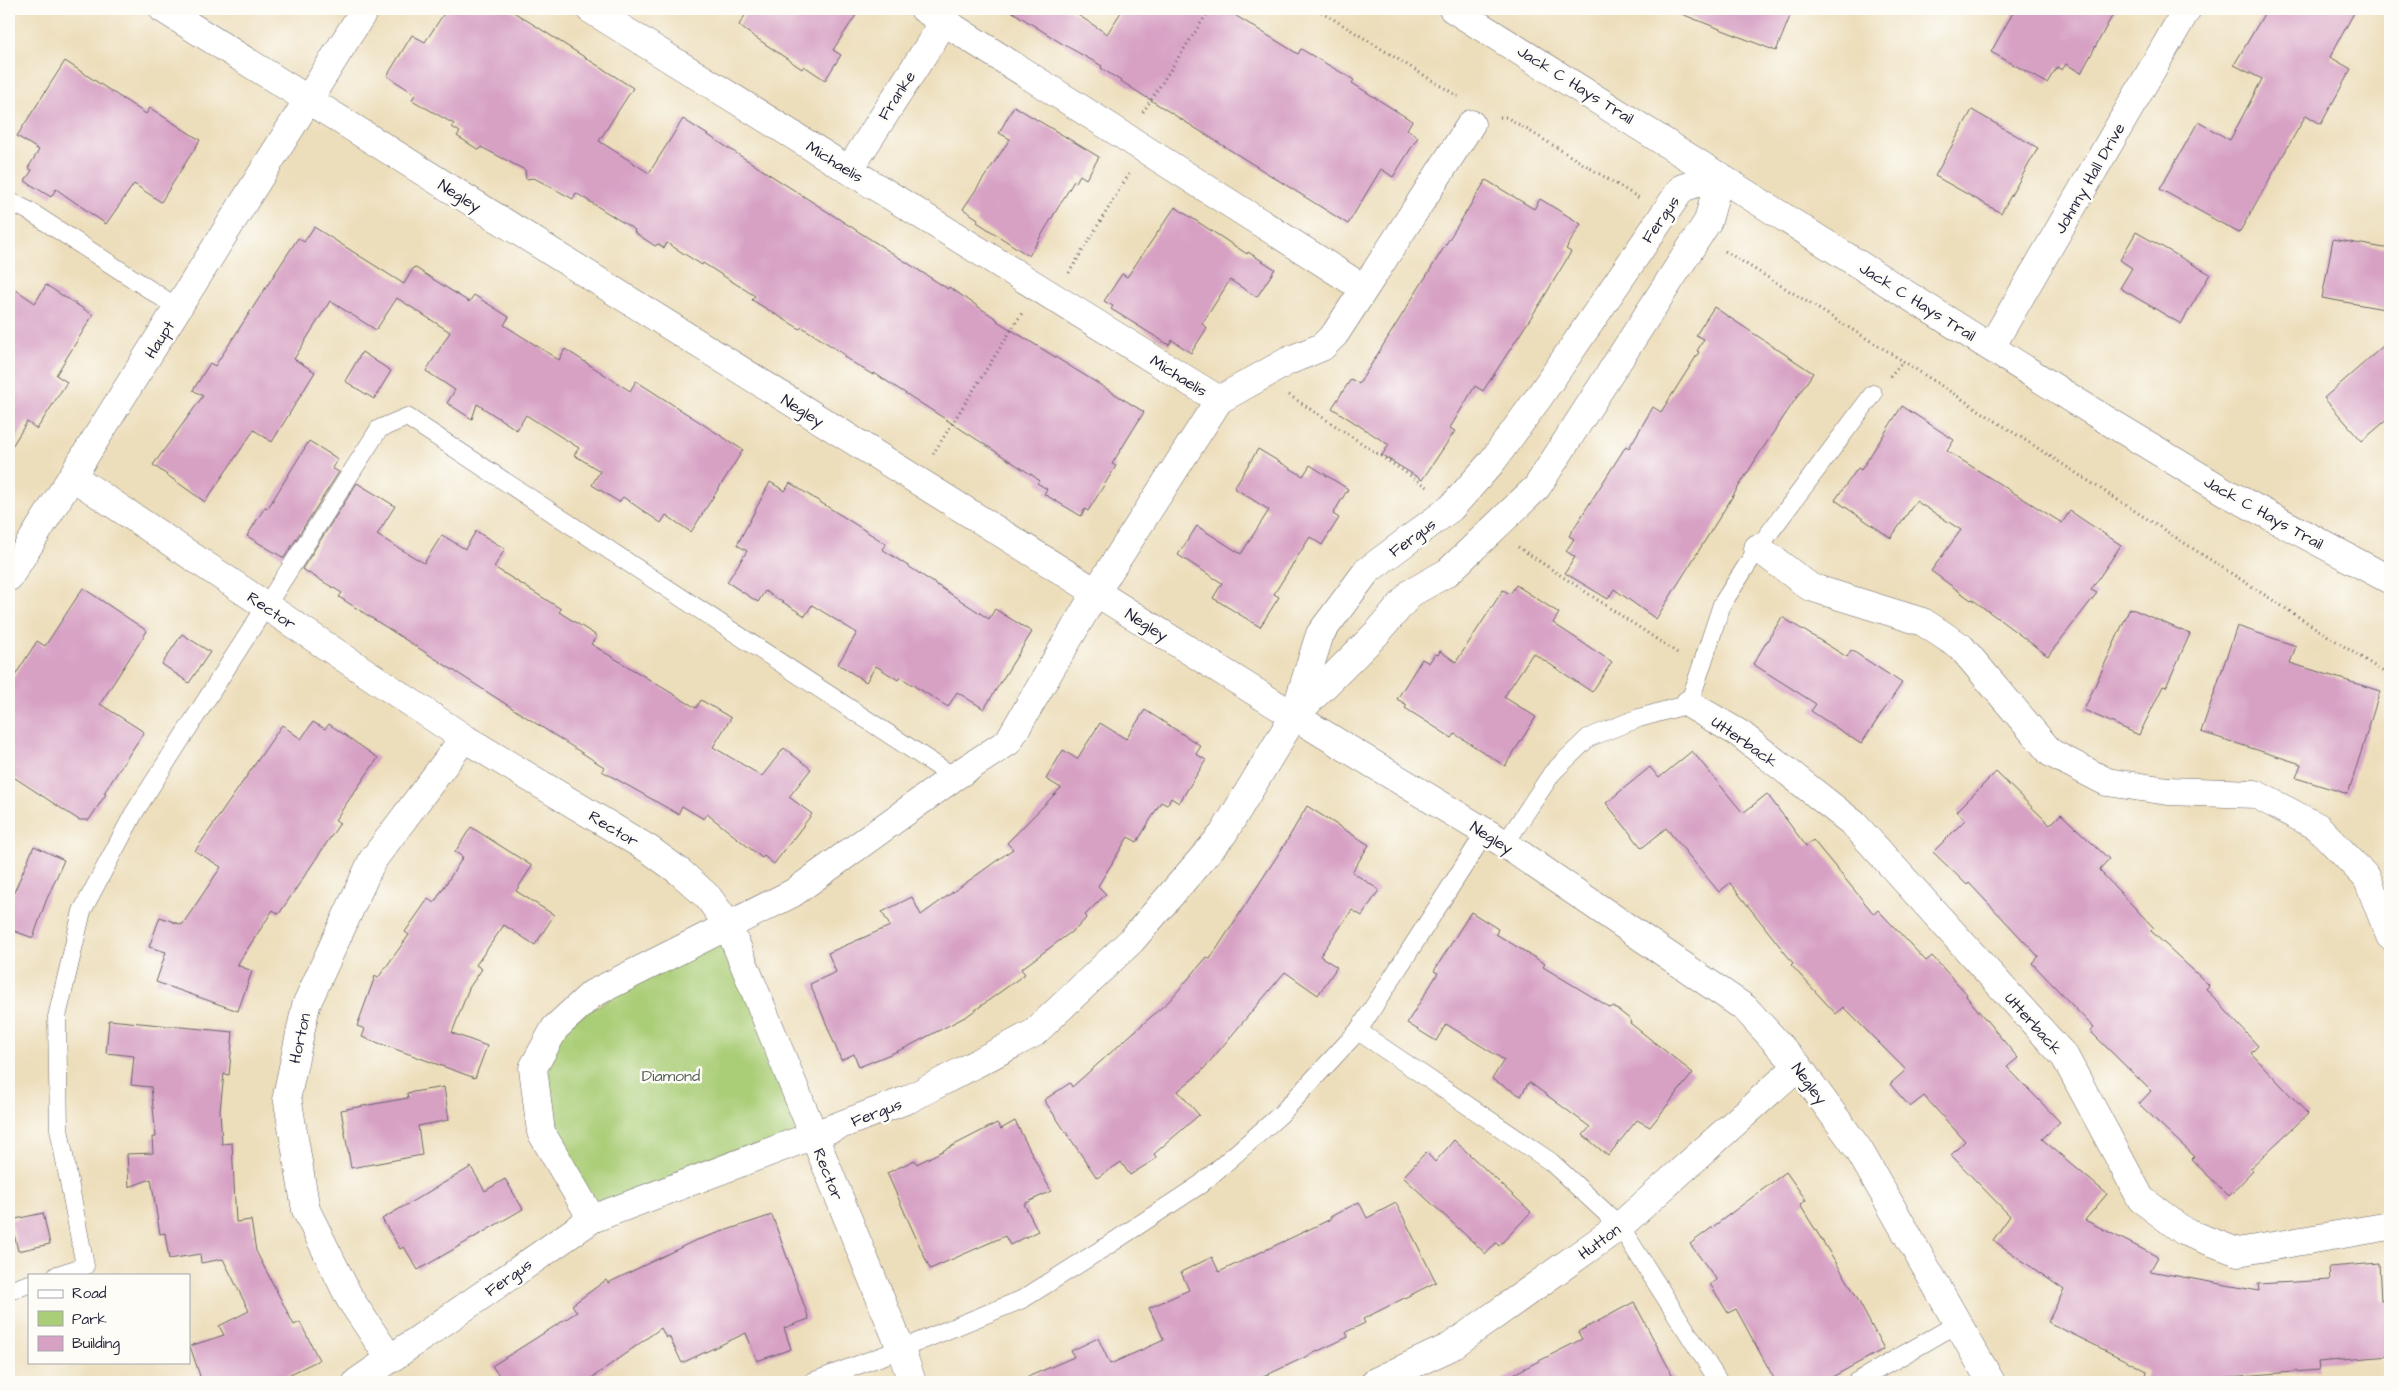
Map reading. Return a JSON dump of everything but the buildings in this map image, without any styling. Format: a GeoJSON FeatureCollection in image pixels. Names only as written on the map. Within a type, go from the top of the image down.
{"type":"FeatureCollection","features":[{"type":"Feature","properties":{"kind":"street","name":"Negley"},"geometry":{"type":"LineString","coordinates":[[163,9],[1294,716],[1495,838],[1746,1008],[1798,1066],[1859,1150],[1991,1382]]}},
{"type":"Feature","properties":{"kind":"street","name":"Haupt"},"geometry":{"type":"LineString","coordinates":[[9,577],[365,9]]}},
{"type":"Feature","properties":{"kind":"street","name":"Michaelis"},"geometry":{"type":"LineString","coordinates":[[590,9],[1219,400],[1288,361],[1322,347],[1335,334],[1359,297],[1467,112]]}},
{"type":"Feature","properties":{"kind":"street","name":"Jack C Hays Trail"},"geometry":{"type":"LineString","coordinates":[[1453,9],[2227,493],[2390,580]]}},
{"type":"Feature","properties":{"kind":"street","name":"Johnny Hall Drive"},"geometry":{"type":"LineString","coordinates":[[1991,347],[2187,9]]}},
{"type":"Feature","properties":{"kind":"street","name":"Franke"},"geometry":{"type":"LineString","coordinates":[[849,170],[934,15]]}},
{"type":"Feature","properties":{"kind":"street"},"geometry":{"type":"LineString","coordinates":[[934,15],[1360,286],[1359,297]]}},
{"type":"Feature","properties":{"kind":"street","name":"Fergus"},"geometry":{"type":"LineString","coordinates":[[357,1382],[592,1218],[909,1100],[1034,1033],[1132,940],[1223,834],[1294,716],[1320,634],[1367,571],[1451,508],[1491,463],[1539,398],[1682,188],[1720,176]]}},
{"type":"Feature","properties":{"kind":"street","name":"Fergus"},"geometry":{"type":"LineString","coordinates":[[1294,716],[1366,645],[1412,593],[1448,572],[1537,488],[1708,221],[1720,176]]}},
{"type":"Feature","properties":{"kind":"street"},"geometry":{"type":"LineString","coordinates":[[592,1218],[541,1132],[533,1068],[555,1028],[592,994],[793,892],[954,777],[1008,742],[1096,592],[1219,400]]}},
{"type":"Feature","properties":{"kind":"street","name":"Rector"},"geometry":{"type":"LineString","coordinates":[[73,477],[464,738],[650,850],[680,872],[708,897],[728,925],[902,1349],[912,1382]]}},
{"type":"Feature","properties":{"kind":"street"},"geometry":{"type":"LineString","coordinates":[[1758,548],[1810,587],[1923,622],[1961,647],[2051,753],[2107,782],[2168,791],[2255,794],[2318,827],[2367,878],[2390,936]]}},
{"type":"Feature","properties":{"kind":"street","name":"Utterback"},"geometry":{"type":"LineString","coordinates":[[1689,704],[1740,734],[1854,824],[2065,1057],[2141,1199],[2185,1232],[2238,1252],[2390,1226]]}},
{"type":"Feature","properties":{"kind":"street","name":"Horton"},"geometry":{"type":"LineString","coordinates":[[390,1359],[350,1299],[306,1210],[287,1096],[306,1005],[372,861],[464,738]]}},
{"type":"Feature","properties":{"kind":"street","name":"Hutton"},"geometry":{"type":"LineString","coordinates":[[1375,1382],[1450,1347],[1620,1226],[1798,1066]]}},
{"type":"Feature","properties":{"kind":"lane"},"geometry":{"type":"LineString","coordinates":[[9,201],[29,210],[178,308]]}},
{"type":"Feature","properties":{"kind":"lane"},"geometry":{"type":"LineString","coordinates":[[812,1382],[902,1349],[1023,1299],[1200,1184],[1280,1114],[1358,1032],[1495,838],[1552,773],[1588,738],[1638,718],[1689,704],[1722,604],[1758,548],[1873,394]]}},
{"type":"Feature","properties":{"kind":"lane"},"geometry":{"type":"LineString","coordinates":[[60,1274],[85,1266],[59,1129],[57,1017],[82,910],[134,813],[379,429],[407,417],[954,777]]}},
{"type":"Feature","properties":{"kind":"lane"},"geometry":{"type":"LineString","coordinates":[[1358,1032],[1551,1162],[1620,1226],[1719,1382]]}},
{"type":"Feature","properties":{"kind":"lane"},"geometry":{"type":"LineString","coordinates":[[9,1291],[28,1284]]}},
{"type":"Feature","properties":{"kind":"lane"},"geometry":{"type":"LineString","coordinates":[[1856,1382],[1957,1324]]}},
{"type":"Feature","properties":{"kind":"path"},"geometry":{"type":"LineString","coordinates":[[916,480],[1046,292],[1135,144],[1210,9]]}},
{"type":"Feature","properties":{"kind":"path"},"geometry":{"type":"LineString","coordinates":[[1317,9],[1467,112]]}},
{"type":"Feature","properties":{"kind":"path"},"geometry":{"type":"LineString","coordinates":[[1497,116],[1506,118],[1523,127],[1664,213]]}},
{"type":"Feature","properties":{"kind":"path"},"geometry":{"type":"LineString","coordinates":[[1699,235],[1903,362],[2390,676]]}},
{"type":"Feature","properties":{"kind":"path"},"geometry":{"type":"LineString","coordinates":[[1873,394],[1903,362]]}},
{"type":"Feature","properties":{"kind":"green space","name":"Diamond"},"geometry":{"type":"Polygon","coordinates":[[[726,930],[811,1135],[593,1216],[543,1131],[537,1069],[559,1029],[726,930]]]}}]}
